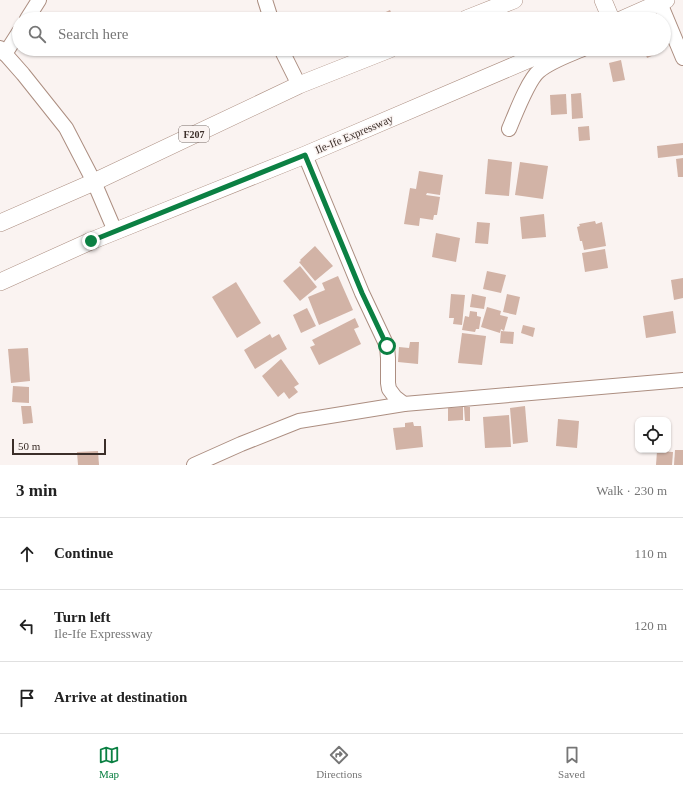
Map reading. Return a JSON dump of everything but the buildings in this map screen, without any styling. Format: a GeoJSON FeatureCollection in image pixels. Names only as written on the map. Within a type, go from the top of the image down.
{"type":"FeatureCollection","features":[{"type":"Feature","properties":{"kind":"main road"},"geometry":{"type":"LineString","coordinates":[[484,12],[514,0]]}},
{"type":"Feature","properties":{"kind":"main road"},"geometry":{"type":"LineString","coordinates":[[603,0],[608,12]]}},
{"type":"Feature","properties":{"kind":"main road"},"geometry":{"type":"LineString","coordinates":[[639,12],[663,1]]}},
{"type":"Feature","properties":{"kind":"main road","name":"F207"},"geometry":{"type":"LineString","coordinates":[[0,223],[94,182],[299,85],[372,56]]}},
{"type":"Feature","properties":{"kind":"main road","name":"Ile-Ife Expressway"},"geometry":{"type":"LineString","coordinates":[[0,282],[115,231],[305,155],[537,56]]}},
{"type":"Feature","properties":{"kind":"street"},"geometry":{"type":"LineString","coordinates":[[31,12],[39,0]]}},
{"type":"Feature","properties":{"kind":"street"},"geometry":{"type":"LineString","coordinates":[[265,0],[269,12]]}},
{"type":"Feature","properties":{"kind":"street"},"geometry":{"type":"LineString","coordinates":[[663,1],[667,12]]}},
{"type":"Feature","properties":{"kind":"street"},"geometry":{"type":"LineString","coordinates":[[671,24],[683,58]]}},
{"type":"Feature","properties":{"kind":"street"},"geometry":{"type":"LineString","coordinates":[[12,40],[3,51],[66,128],[94,182],[115,231]]}},
{"type":"Feature","properties":{"kind":"street"},"geometry":{"type":"LineString","coordinates":[[284,56],[299,85]]}},
{"type":"Feature","properties":{"kind":"street"},"geometry":{"type":"LineString","coordinates":[[509,129],[530,82],[538,71],[567,56]]}},
{"type":"Feature","properties":{"kind":"street"},"geometry":{"type":"LineString","coordinates":[[305,155],[362,293],[387,346],[389,390],[404,404]]}},
{"type":"Feature","properties":{"kind":"street"},"geometry":{"type":"LineString","coordinates":[[194,465],[241,444],[299,421],[404,404],[683,380]]}},
{"type":"Feature","properties":{"kind":"route"},"geometry":{"type":"LineString","coordinates":[[91,241],[305,155],[362,293],[387,346]]}}]}
